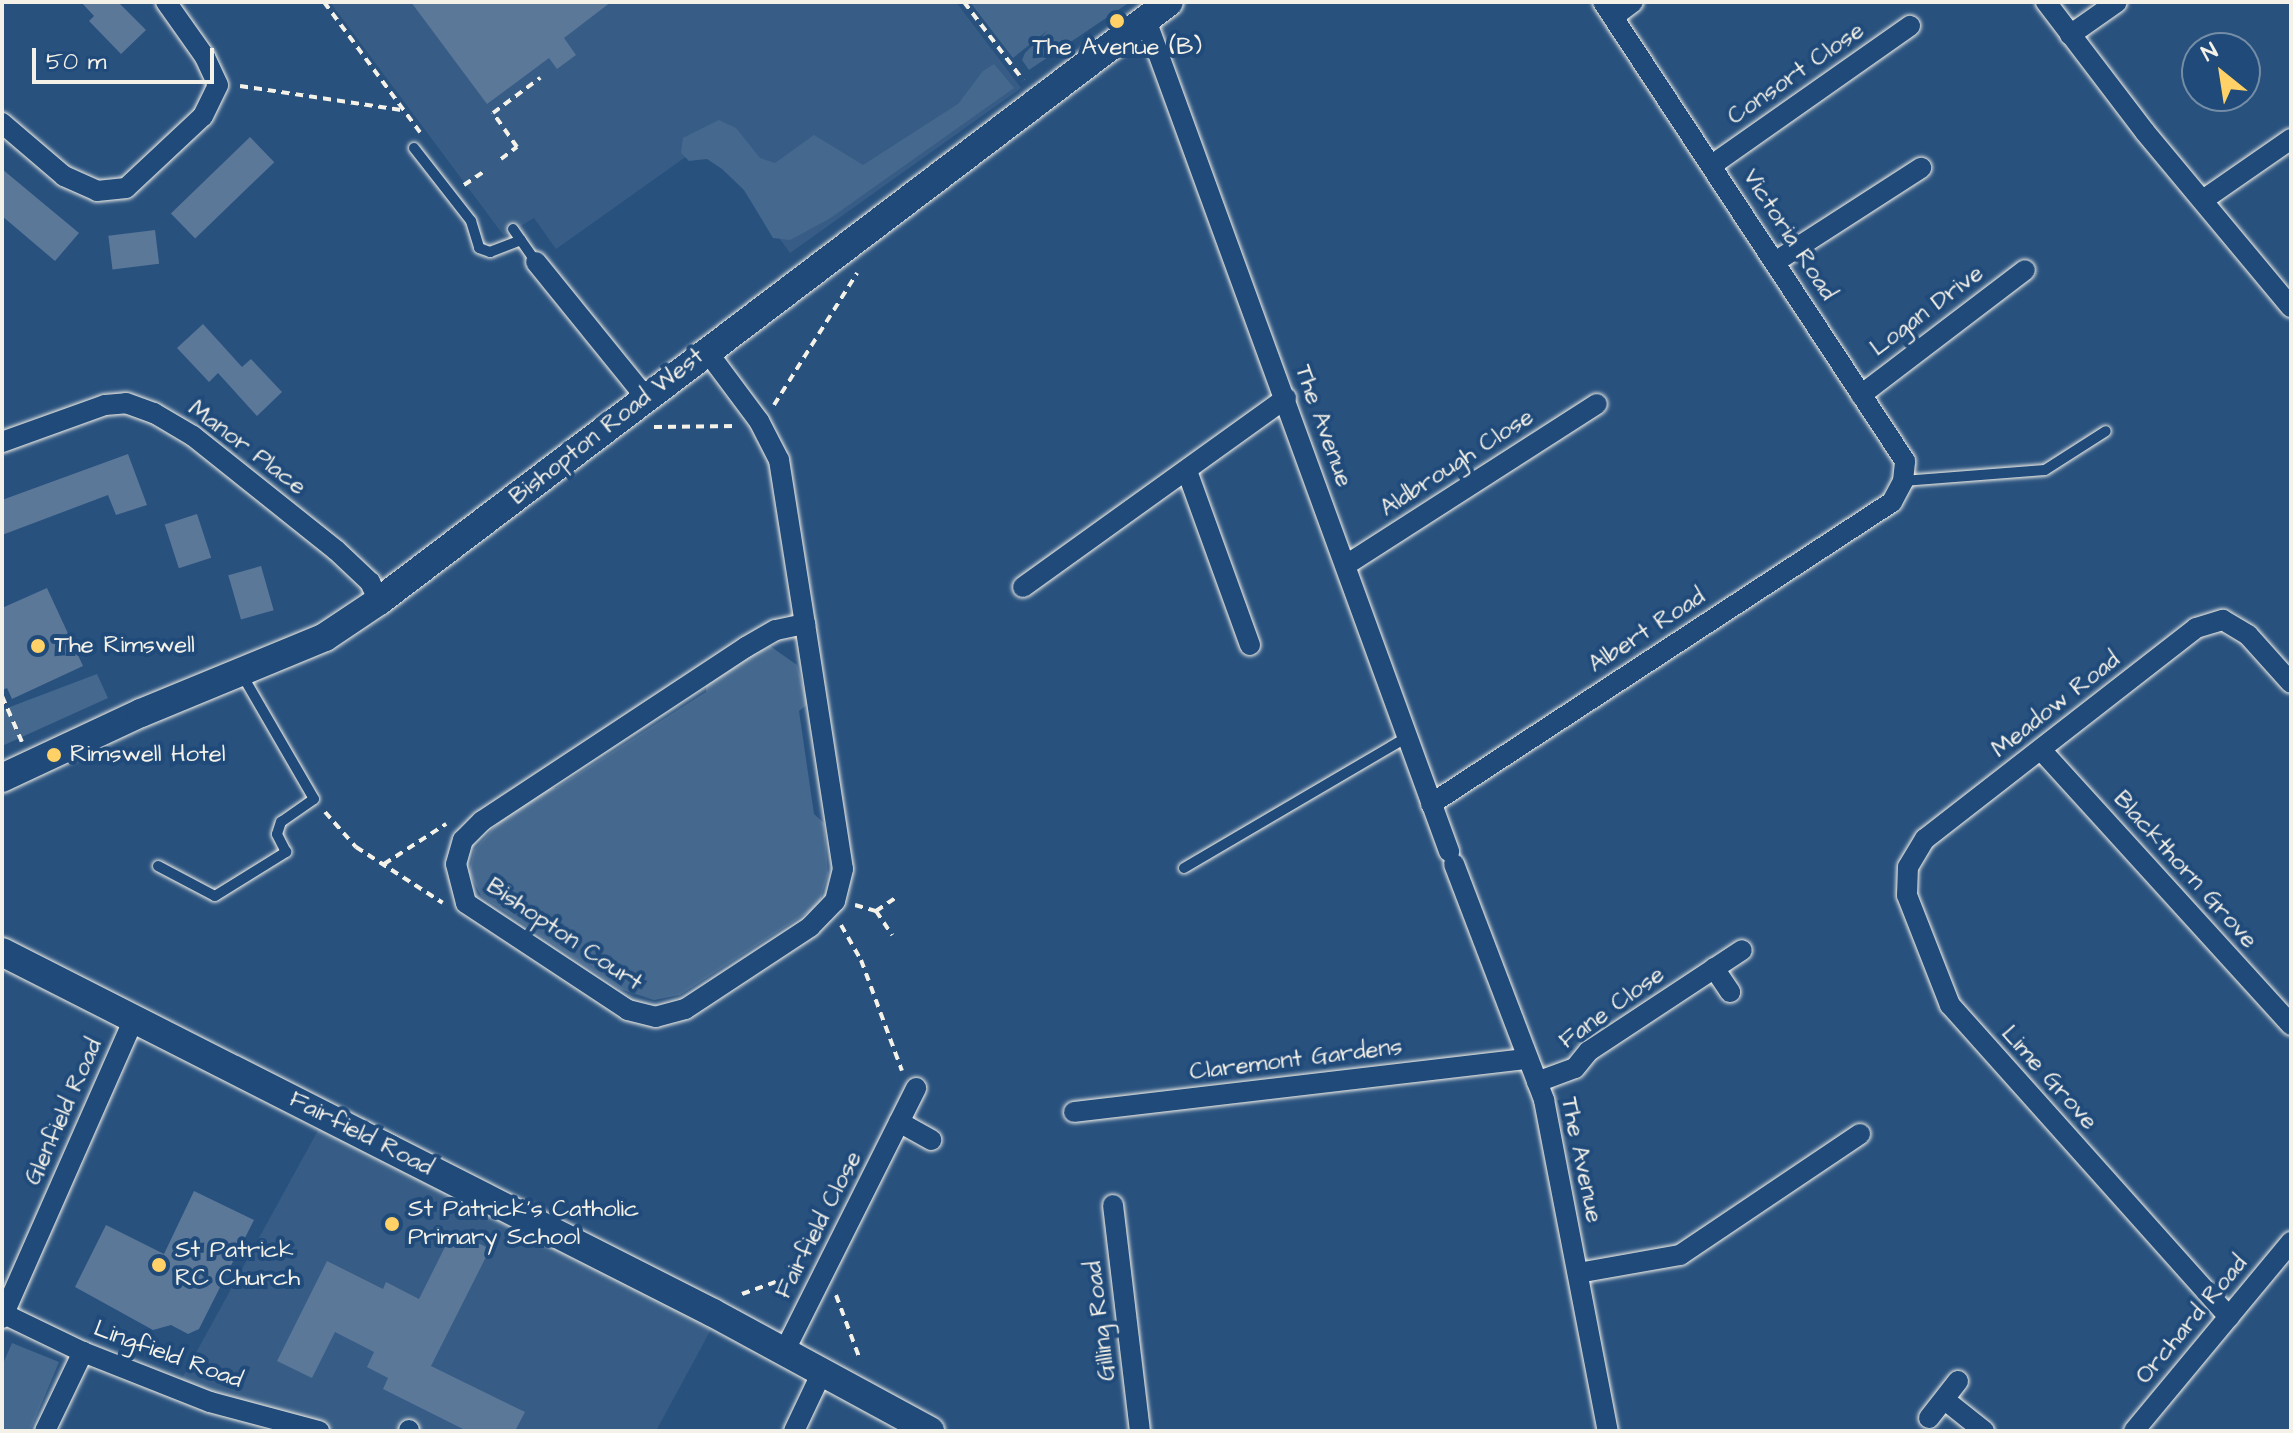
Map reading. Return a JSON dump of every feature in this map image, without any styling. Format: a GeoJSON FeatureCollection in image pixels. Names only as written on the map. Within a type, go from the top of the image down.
{"type":"FeatureCollection","features":[{"type":"Feature","properties":{"kind":"street"},"geometry":{"type":"LineString","coordinates":[[2,123],[64,176],[97,191],[126,188],[203,116],[217,84],[205,57],[166,2]]}},
{"type":"Feature","properties":{"kind":"street","name":"Bishopton Road West"},"geometry":{"type":"LineString","coordinates":[[2,778],[240,671],[325,637],[379,601],[706,350],[1169,2]]}},
{"type":"Feature","properties":{"kind":"street"},"geometry":{"type":"LineString","coordinates":[[1608,10],[1633,2]]}},
{"type":"Feature","properties":{"kind":"street"},"geometry":{"type":"LineString","coordinates":[[2046,2],[2291,307]]}},
{"type":"Feature","properties":{"kind":"street"},"geometry":{"type":"LineString","coordinates":[[2070,35],[2117,2]]}},
{"type":"Feature","properties":{"kind":"street","name":"Victoria Road"},"geometry":{"type":"LineString","coordinates":[[1608,10],[1905,461],[1903,481]]}},
{"type":"Feature","properties":{"kind":"street","name":"The Avenue"},"geometry":{"type":"LineString","coordinates":[[1146,20],[1524,1059],[1537,1082],[1608,1431]]}},
{"type":"Feature","properties":{"kind":"street","name":"Consort Close"},"geometry":{"type":"LineString","coordinates":[[1712,165],[1910,26]]}},
{"type":"Feature","properties":{"kind":"street"},"geometry":{"type":"LineString","coordinates":[[2203,200],[2291,139]]}},
{"type":"Feature","properties":{"kind":"street"},"geometry":{"type":"LineString","coordinates":[[1775,262],[1921,168]]}},
{"type":"Feature","properties":{"kind":"street"},"geometry":{"type":"LineString","coordinates":[[536,262],[646,398]]}},
{"type":"Feature","properties":{"kind":"street","name":"Logan Drive"},"geometry":{"type":"LineString","coordinates":[[1861,395],[2025,270]]}},
{"type":"Feature","properties":{"kind":"street"},"geometry":{"type":"LineString","coordinates":[[706,350],[761,426],[779,460],[843,869],[837,906]]}},
{"type":"Feature","properties":{"kind":"street"},"geometry":{"type":"LineString","coordinates":[[1023,587],[1286,398]]}},
{"type":"Feature","properties":{"kind":"street","name":"Manor Place"},"geometry":{"type":"LineString","coordinates":[[4,438],[105,405],[126,403],[154,413],[193,436],[336,550],[370,582],[379,601]]}},
{"type":"Feature","properties":{"kind":"street","name":"Aldbrough Close"},"geometry":{"type":"LineString","coordinates":[[1346,565],[1597,404]]}},
{"type":"Feature","properties":{"kind":"street"},"geometry":{"type":"LineString","coordinates":[[1187,471],[1250,645]]}},
{"type":"Feature","properties":{"kind":"street","name":"Albert Road"},"geometry":{"type":"LineString","coordinates":[[1431,804],[1892,502],[1903,481]]}},
{"type":"Feature","properties":{"kind":"street","name":"Meadow Road"},"geometry":{"type":"LineString","coordinates":[[1925,839],[2196,628],[2223,620],[2248,635],[2291,683]]}},
{"type":"Feature","properties":{"kind":"street","name":"Bishopton Court"},"geometry":{"type":"LineString","coordinates":[[805,624],[776,630],[746,647],[482,821],[463,840],[456,864],[466,903],[641,1016],[685,1009],[837,906]]}},
{"type":"Feature","properties":{"kind":"street","name":"Blackthorn Grove"},"geometry":{"type":"LineString","coordinates":[[2041,750],[2291,1025]]}},
{"type":"Feature","properties":{"kind":"street","name":"Lime Grove"},"geometry":{"type":"LineString","coordinates":[[1925,839],[1908,867],[1907,895],[1950,1005],[2229,1317]]}},
{"type":"Feature","properties":{"kind":"street","name":"Fane Close"},"geometry":{"type":"LineString","coordinates":[[1537,1082],[1575,1068],[1589,1051],[1742,950]]}},
{"type":"Feature","properties":{"kind":"street","name":"Fairfield Road"},"geometry":{"type":"LineString","coordinates":[[2,952],[135,1016],[785,1350],[930,1431]]}},
{"type":"Feature","properties":{"kind":"street"},"geometry":{"type":"LineString","coordinates":[[1714,968],[1730,992]]}},
{"type":"Feature","properties":{"kind":"street","name":"Glenfield Road"},"geometry":{"type":"LineString","coordinates":[[3,1316],[135,1016]]}},
{"type":"Feature","properties":{"kind":"street","name":"Claremont Gardens"},"geometry":{"type":"LineString","coordinates":[[1074,1112],[1524,1059]]}},
{"type":"Feature","properties":{"kind":"street","name":"Fairfield Close"},"geometry":{"type":"LineString","coordinates":[[785,1350],[916,1088]]}},
{"type":"Feature","properties":{"kind":"street"},"geometry":{"type":"LineString","coordinates":[[899,1122],[931,1140]]}},
{"type":"Feature","properties":{"kind":"street"},"geometry":{"type":"LineString","coordinates":[[1578,1273],[1680,1255],[1860,1134]]}},
{"type":"Feature","properties":{"kind":"street","name":"Gilling Road"},"geometry":{"type":"LineString","coordinates":[[1113,1205],[1140,1431]]}},
{"type":"Feature","properties":{"kind":"street","name":"Orchard Road"},"geometry":{"type":"LineString","coordinates":[[2134,1431],[2291,1242]]}},
{"type":"Feature","properties":{"kind":"street","name":"Lingfield Road"},"geometry":{"type":"LineString","coordinates":[[3,1316],[83,1352],[210,1402],[319,1431]]}},
{"type":"Feature","properties":{"kind":"street"},"geometry":{"type":"LineString","coordinates":[[45,1431],[83,1352]]}},
{"type":"Feature","properties":{"kind":"street"},"geometry":{"type":"LineString","coordinates":[[794,1431],[822,1372]]}},
{"type":"Feature","properties":{"kind":"street"},"geometry":{"type":"LineString","coordinates":[[1929,1418],[1958,1381]]}},
{"type":"Feature","properties":{"kind":"street"},"geometry":{"type":"LineString","coordinates":[[1945,1400],[1984,1431]]}},
{"type":"Feature","properties":{"kind":"lane"},"geometry":{"type":"LineString","coordinates":[[414,148],[471,221],[479,248],[490,252],[521,240]]}},
{"type":"Feature","properties":{"kind":"lane"},"geometry":{"type":"LineString","coordinates":[[513,229],[536,262]]}},
{"type":"Feature","properties":{"kind":"lane"},"geometry":{"type":"LineString","coordinates":[[1903,481],[2045,470],[2106,431]]}},
{"type":"Feature","properties":{"kind":"lane"},"geometry":{"type":"LineString","coordinates":[[158,866],[215,896],[286,852],[277,834],[281,822],[314,799],[240,671]]}},
{"type":"Feature","properties":{"kind":"lane"},"geometry":{"type":"LineString","coordinates":[[1184,868],[1406,738]]}},
{"type":"Feature","properties":{"kind":"path"},"geometry":{"type":"LineString","coordinates":[[324,2],[428,143]]}},
{"type":"Feature","properties":{"kind":"path"},"geometry":{"type":"LineString","coordinates":[[964,2],[1038,100]]}},
{"type":"Feature","properties":{"kind":"path"},"geometry":{"type":"LineString","coordinates":[[501,159],[517,147],[493,113],[540,78]]}},
{"type":"Feature","properties":{"kind":"path"},"geometry":{"type":"LineString","coordinates":[[217,84],[300,91],[402,110]]}},
{"type":"Feature","properties":{"kind":"path"},"geometry":{"type":"LineString","coordinates":[[462,187],[483,172]]}},
{"type":"Feature","properties":{"kind":"path"},"geometry":{"type":"LineString","coordinates":[[453,176],[470,198]]}},
{"type":"Feature","properties":{"kind":"path"},"geometry":{"type":"LineString","coordinates":[[648,427],[761,426],[864,261]]}},
{"type":"Feature","properties":{"kind":"path"},"geometry":{"type":"LineString","coordinates":[[2,696],[23,742]]}},
{"type":"Feature","properties":{"kind":"path"},"geometry":{"type":"LineString","coordinates":[[314,799],[356,847],[455,911]]}},
{"type":"Feature","properties":{"kind":"path"},"geometry":{"type":"LineString","coordinates":[[384,864],[449,823]]}},
{"type":"Feature","properties":{"kind":"path"},"geometry":{"type":"LineString","coordinates":[[837,906],[876,911],[898,896]]}},
{"type":"Feature","properties":{"kind":"path"},"geometry":{"type":"LineString","coordinates":[[837,906],[861,960],[906,1081],[916,1088]]}},
{"type":"Feature","properties":{"kind":"path"},"geometry":{"type":"LineString","coordinates":[[876,911],[892,935]]}},
{"type":"Feature","properties":{"kind":"path"},"geometry":{"type":"LineString","coordinates":[[742,1294],[810,1270]]}},
{"type":"Feature","properties":{"kind":"path"},"geometry":{"type":"LineString","coordinates":[[831,1282],[859,1357]]}},
{"type":"Feature","properties":{"kind":"shaded area"},"geometry":{"type":"Polygon","coordinates":[[[330,2],[956,2],[1021,88],[790,253],[708,141],[556,249],[534,218],[504,236],[330,2]]]}},
{"type":"Feature","properties":{"kind":"shaded area"},"geometry":{"type":"Polygon","coordinates":[[[970,2],[1130,2],[1029,70],[1022,60],[1025,53],[1048,30],[1013,58],[970,2]]]}},
{"type":"Feature","properties":{"kind":"shaded area"},"geometry":{"type":"Polygon","coordinates":[[[994,64],[1014,88],[829,219],[790,240],[773,238],[744,190],[722,169],[707,159],[689,161],[681,153],[683,138],[719,120],[736,128],[760,158],[775,163],[814,135],[863,165],[958,104],[983,71],[994,64]]]}},
{"type":"Feature","properties":{"kind":"shaded area"},"geometry":{"type":"Polygon","coordinates":[[[770,646],[797,665],[808,704],[799,711],[814,814],[824,823],[828,874],[820,901],[810,911],[680,995],[654,1000],[620,989],[481,896],[469,872],[474,850],[511,808],[544,787],[556,788],[706,692],[706,681],[770,646]]]}},
{"type":"Feature","properties":{"kind":"shaded area"},"geometry":{"type":"Polygon","coordinates":[[[97,674],[108,698],[2,746],[2,710],[97,674]]]}},
{"type":"Feature","properties":{"kind":"shaded area","name":"St Patrick's Catholic Primary School"},"geometry":{"type":"Polygon","coordinates":[[[321,1125],[715,1322],[656,1431],[316,1431],[180,1382],[321,1125]]]}},
{"type":"Feature","properties":{"kind":"shaded area"},"geometry":{"type":"Polygon","coordinates":[[[12,1343],[59,1362],[30,1431],[2,1431],[2,1366],[12,1343]]]}},
{"type":"Feature","properties":{"kind":"building"},"geometry":{"type":"Polygon","coordinates":[[[81,2],[118,2],[146,30],[121,54],[89,21],[94,16],[81,2]]]}},
{"type":"Feature","properties":{"kind":"building"},"geometry":{"type":"Polygon","coordinates":[[[411,2],[611,2],[564,38],[576,55],[557,69],[549,58],[487,104],[411,2]]]}},
{"type":"Feature","properties":{"kind":"building"},"geometry":{"type":"Polygon","coordinates":[[[250,137],[274,162],[195,239],[171,213],[250,137]]]}},
{"type":"Feature","properties":{"kind":"building"},"geometry":{"type":"Polygon","coordinates":[[[2,169],[79,233],[55,261],[2,216],[2,169]]]}},
{"type":"Feature","properties":{"kind":"building"},"geometry":{"type":"Polygon","coordinates":[[[155,230],[159,264],[112,269],[108,236],[155,230]]]}},
{"type":"Feature","properties":{"kind":"building"},"geometry":{"type":"Polygon","coordinates":[[[203,324],[242,367],[251,359],[282,392],[257,416],[218,373],[209,382],[177,348],[203,324]]]}},
{"type":"Feature","properties":{"kind":"building"},"geometry":{"type":"Polygon","coordinates":[[[128,454],[147,505],[116,515],[108,495],[2,535],[2,500],[128,454]]]}},
{"type":"Feature","properties":{"kind":"building"},"geometry":{"type":"Polygon","coordinates":[[[197,514],[211,558],[179,568],[165,525],[197,514]]]}},
{"type":"Feature","properties":{"kind":"building"},"geometry":{"type":"Polygon","coordinates":[[[261,566],[274,610],[241,620],[228,575],[261,566]]]}},
{"type":"Feature","properties":{"kind":"building","name":"The Rimswell"},"geometry":{"type":"Polygon","coordinates":[[[47,588],[83,666],[12,699],[7,688],[2,690],[2,608],[47,588]]]}},
{"type":"Feature","properties":{"kind":"building","name":"St Patrick RC Church"},"geometry":{"type":"Polygon","coordinates":[[[194,1191],[254,1220],[199,1329],[188,1334],[171,1325],[153,1330],[75,1287],[106,1225],[164,1254],[194,1191]]]}},
{"type":"Feature","properties":{"kind":"building"},"geometry":{"type":"Polygon","coordinates":[[[453,1231],[490,1249],[431,1366],[525,1412],[515,1431],[467,1431],[383,1389],[388,1378],[367,1367],[374,1352],[335,1332],[312,1378],[277,1361],[327,1261],[383,1289],[386,1282],[419,1299],[453,1231]]]}},
{"type":"Feature","properties":{"kind":"place","name":"The Avenue (B)"},"geometry":{"type":"Point","coordinates":[1117,21]}},
{"type":"Feature","properties":{"kind":"place","name":"The Rimswell"},"geometry":{"type":"Point","coordinates":[38,646]}},
{"type":"Feature","properties":{"kind":"place","name":"Rimswell Hotel"},"geometry":{"type":"Point","coordinates":[54,755]}},
{"type":"Feature","properties":{"kind":"place","name":"St Patrick's Catholic Primary School"},"geometry":{"type":"Point","coordinates":[392,1224]}},
{"type":"Feature","properties":{"kind":"place","name":"St Patrick RC Church"},"geometry":{"type":"Point","coordinates":[159,1265]}}]}
